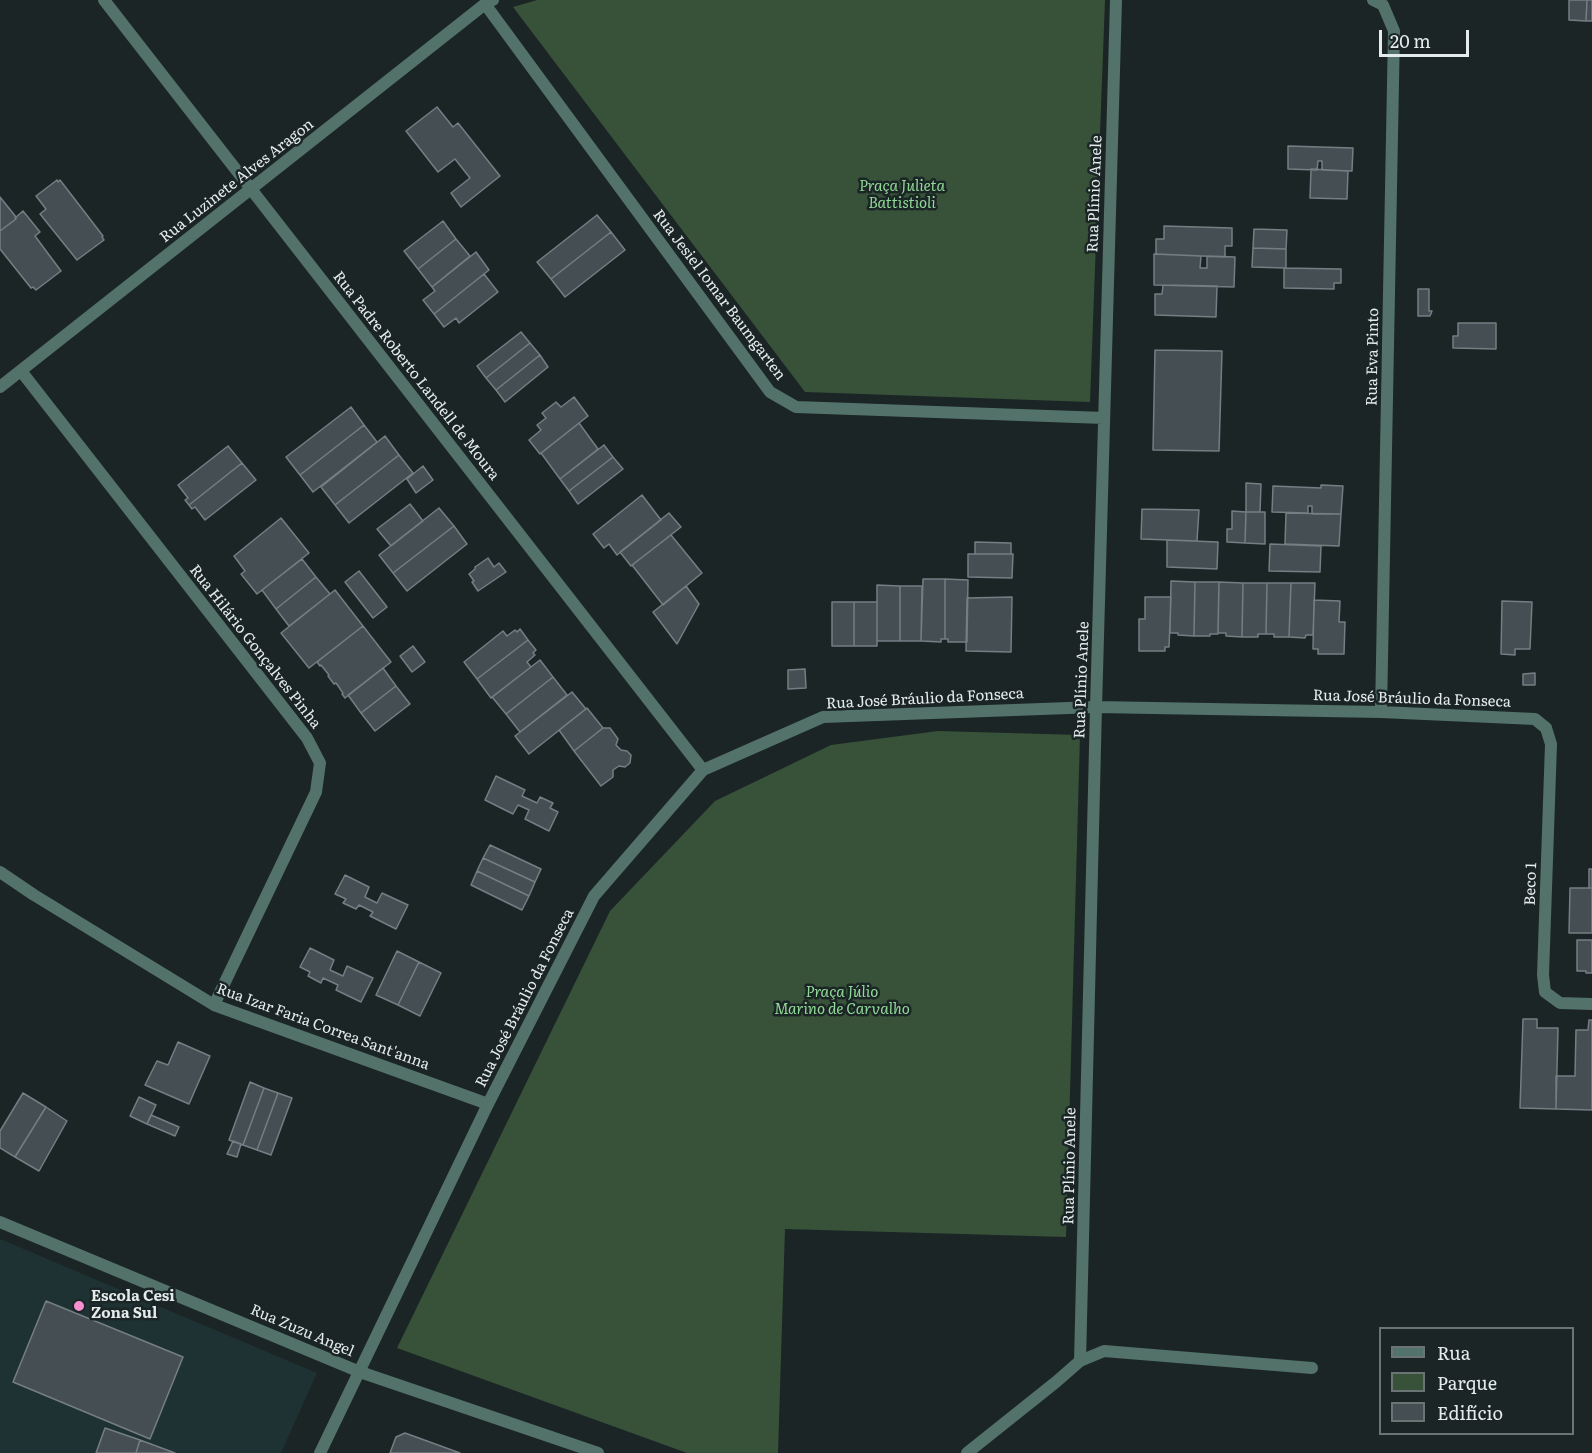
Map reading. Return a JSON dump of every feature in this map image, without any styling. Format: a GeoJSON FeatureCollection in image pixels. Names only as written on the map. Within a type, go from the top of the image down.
{"type":"FeatureCollection","features":[{"type":"Feature","properties":{"kind":"street","name":"Rua Padre Roberto Landell de Moura"},"geometry":{"type":"LineString","coordinates":[[104,0],[703,770]]}},
{"type":"Feature","properties":{"kind":"street","name":"Rua Plínio Anele"},"geometry":{"type":"LineString","coordinates":[[1080,1361],[1116,0]]}},
{"type":"Feature","properties":{"kind":"street","name":"Rua Luzinete Alves Aragon"},"geometry":{"type":"LineString","coordinates":[[0,387],[489,2]]}},
{"type":"Feature","properties":{"kind":"street","name":"Rua Jesiel Iomar Baumgarten"},"geometry":{"type":"LineString","coordinates":[[489,2],[770,392],[796,407],[1104,418]]}},
{"type":"Feature","properties":{"kind":"street","name":"Rua Eva Pinto"},"geometry":{"type":"LineString","coordinates":[[1378,2],[1394,31],[1381,712]]}},
{"type":"Feature","properties":{"kind":"street","name":"Rua Hilário Gonçalves Pinha"},"geometry":{"type":"LineString","coordinates":[[21,371],[307,738],[320,763],[316,792],[214,1005]]}},
{"type":"Feature","properties":{"kind":"street","name":"Rua José Bráulio da Fonseca"},"geometry":{"type":"LineString","coordinates":[[320,1453],[488,1104],[594,896],[703,770],[823,717],[1096,707],[1381,712],[1535,719],[1546,728]]}},
{"type":"Feature","properties":{"kind":"street","name":"Beco 1"},"geometry":{"type":"LineString","coordinates":[[1546,728],[1551,744],[1543,975],[1545,992],[1560,1003],[1592,1004]]}},
{"type":"Feature","properties":{"kind":"street","name":"Rua Izar Faria Correa Sant'anna"},"geometry":{"type":"LineString","coordinates":[[0,872],[214,1005],[488,1104]]}},
{"type":"Feature","properties":{"kind":"street","name":"Rua Zuzu Angel"},"geometry":{"type":"LineString","coordinates":[[0,1222],[360,1372],[598,1453]]}},
{"type":"Feature","properties":{"kind":"street"},"geometry":{"type":"LineString","coordinates":[[967,1453],[1080,1361],[1104,1351],[1312,1368]]}},
{"type":"Feature","properties":{"kind":"shaded area","name":"Escola Cesi Zona Sul"},"geometry":{"type":"Polygon","coordinates":[[[0,1239],[317,1373],[281,1453],[0,1453],[0,1239]]]}},
{"type":"Feature","properties":{"kind":"green space","name":"Praça Julieta Battistioli"},"geometry":{"type":"Polygon","coordinates":[[[537,0],[1105,0],[1090,402],[805,392],[513,7],[537,0]]]}},
{"type":"Feature","properties":{"kind":"green space","name":"Praça Júlio Marino de Carvalho"},"geometry":{"type":"Polygon","coordinates":[[[938,731],[1080,735],[1066,1237],[785,1229],[778,1453],[687,1453],[397,1348],[610,911],[715,801],[831,745],[938,731]]]}},
{"type":"Feature","properties":{"kind":"building"},"geometry":{"type":"Polygon","coordinates":[[[1569,0],[1587,0],[1586,21],[1569,20],[1569,0]]]}},
{"type":"Feature","properties":{"kind":"building"},"geometry":{"type":"Polygon","coordinates":[[[1587,0],[1592,0],[1592,21],[1586,21],[1587,0]]]}},
{"type":"Feature","properties":{"kind":"building"},"geometry":{"type":"Polygon","coordinates":[[[437,107],[453,127],[458,123],[500,176],[461,207],[451,193],[470,178],[455,159],[438,172],[406,131],[437,107]]]}},
{"type":"Feature","properties":{"kind":"building"},"geometry":{"type":"Polygon","coordinates":[[[1288,146],[1353,148],[1352,171],[1322,170],[1322,161],[1318,161],[1317,170],[1288,169],[1288,146]]]}},
{"type":"Feature","properties":{"kind":"building"},"geometry":{"type":"Polygon","coordinates":[[[1311,169],[1348,171],[1347,199],[1310,198],[1311,169]]]}},
{"type":"Feature","properties":{"kind":"building"},"geometry":{"type":"Polygon","coordinates":[[[57,180],[58,182],[60,180],[104,240],[77,260],[40,214],[46,209],[36,196],[57,180]]]}},
{"type":"Feature","properties":{"kind":"building"},"geometry":{"type":"Polygon","coordinates":[[[0,197],[16,219],[0,231],[0,197]]]}},
{"type":"Feature","properties":{"kind":"building"},"geometry":{"type":"Polygon","coordinates":[[[23,211],[40,232],[35,236],[61,271],[36,290],[31,288],[0,249],[0,231],[23,211]]]}},
{"type":"Feature","properties":{"kind":"building"},"geometry":{"type":"Polygon","coordinates":[[[597,215],[611,232],[551,279],[537,262],[597,215]]]}},
{"type":"Feature","properties":{"kind":"building"},"geometry":{"type":"Polygon","coordinates":[[[443,221],[456,239],[418,269],[404,251],[443,221]]]}},
{"type":"Feature","properties":{"kind":"building"},"geometry":{"type":"Polygon","coordinates":[[[1164,226],[1232,228],[1232,246],[1225,246],[1225,257],[1156,254],[1156,239],[1164,239],[1164,226]]]}},
{"type":"Feature","properties":{"kind":"building"},"geometry":{"type":"Polygon","coordinates":[[[1254,229],[1287,230],[1286,249],[1253,248],[1254,229]]]}},
{"type":"Feature","properties":{"kind":"building"},"geometry":{"type":"Polygon","coordinates":[[[611,232],[625,250],[565,297],[551,279],[611,232]]]}},
{"type":"Feature","properties":{"kind":"building"},"geometry":{"type":"Polygon","coordinates":[[[456,239],[470,256],[432,287],[418,269],[456,239]]]}},
{"type":"Feature","properties":{"kind":"building"},"geometry":{"type":"Polygon","coordinates":[[[1253,248],[1286,249],[1286,268],[1252,267],[1253,248]]]}},
{"type":"Feature","properties":{"kind":"building"},"geometry":{"type":"Polygon","coordinates":[[[476,252],[489,270],[434,314],[423,300],[435,291],[432,287],[476,252]]]}},
{"type":"Feature","properties":{"kind":"building"},"geometry":{"type":"Polygon","coordinates":[[[1154,254],[1201,256],[1200,268],[1207,268],[1207,256],[1235,257],[1234,287],[1154,285],[1154,254]]]}},
{"type":"Feature","properties":{"kind":"building"},"geometry":{"type":"Polygon","coordinates":[[[1284,268],[1341,269],[1341,283],[1334,283],[1334,289],[1284,288],[1284,268]]]}},
{"type":"Feature","properties":{"kind":"building"},"geometry":{"type":"Polygon","coordinates":[[[484,274],[498,292],[459,323],[456,318],[444,327],[434,314],[484,274]]]}},
{"type":"Feature","properties":{"kind":"building"},"geometry":{"type":"Polygon","coordinates":[[[1163,285],[1217,286],[1216,317],[1155,315],[1155,294],[1162,294],[1163,285]]]}},
{"type":"Feature","properties":{"kind":"building"},"geometry":{"type":"Polygon","coordinates":[[[1418,289],[1429,289],[1429,311],[1432,311],[1430,316],[1418,316],[1418,289]]]}},
{"type":"Feature","properties":{"kind":"building"},"geometry":{"type":"Polygon","coordinates":[[[1458,323],[1496,323],[1496,349],[1453,348],[1453,336],[1458,336],[1458,323]]]}},
{"type":"Feature","properties":{"kind":"building"},"geometry":{"type":"Polygon","coordinates":[[[521,332],[530,343],[486,378],[477,366],[521,332]]]}},
{"type":"Feature","properties":{"kind":"building"},"geometry":{"type":"Polygon","coordinates":[[[530,343],[540,355],[496,390],[486,378],[530,343]]]}},
{"type":"Feature","properties":{"kind":"building"},"geometry":{"type":"Polygon","coordinates":[[[1155,350],[1222,351],[1219,451],[1153,450],[1155,350]]]}},
{"type":"Feature","properties":{"kind":"building"},"geometry":{"type":"Polygon","coordinates":[[[540,355],[548,367],[505,402],[496,390],[540,355]]]}},
{"type":"Feature","properties":{"kind":"building"},"geometry":{"type":"Polygon","coordinates":[[[574,397],[588,416],[540,454],[529,440],[541,430],[537,425],[546,418],[542,413],[556,402],[561,407],[574,397]]]}},
{"type":"Feature","properties":{"kind":"building"},"geometry":{"type":"Polygon","coordinates":[[[351,407],[364,425],[300,475],[286,457],[351,407]]]}},
{"type":"Feature","properties":{"kind":"building"},"geometry":{"type":"Polygon","coordinates":[[[579,423],[598,449],[560,479],[541,453],[579,423]]]}},
{"type":"Feature","properties":{"kind":"building"},"geometry":{"type":"Polygon","coordinates":[[[364,425],[377,442],[313,492],[300,475],[364,425]]]}},
{"type":"Feature","properties":{"kind":"building"},"geometry":{"type":"Polygon","coordinates":[[[385,436],[399,455],[335,505],[321,487],[385,436]]]}},
{"type":"Feature","properties":{"kind":"building"},"geometry":{"type":"Polygon","coordinates":[[[604,445],[613,457],[569,491],[560,479],[604,445]]]}},
{"type":"Feature","properties":{"kind":"building"},"geometry":{"type":"Polygon","coordinates":[[[228,446],[242,463],[189,505],[185,500],[188,498],[178,485],[228,446]]]}},
{"type":"Feature","properties":{"kind":"building"},"geometry":{"type":"Polygon","coordinates":[[[399,455],[413,473],[349,523],[335,505],[399,455]]]}},
{"type":"Feature","properties":{"kind":"building"},"geometry":{"type":"Polygon","coordinates":[[[613,457],[623,469],[578,504],[569,491],[613,457]]]}},
{"type":"Feature","properties":{"kind":"building"},"geometry":{"type":"Polygon","coordinates":[[[242,463],[256,480],[205,520],[195,507],[192,509],[189,505],[242,463]]]}},
{"type":"Feature","properties":{"kind":"building"},"geometry":{"type":"Polygon","coordinates":[[[423,466],[433,480],[416,493],[407,479],[423,466]]]}},
{"type":"Feature","properties":{"kind":"building"},"geometry":{"type":"Polygon","coordinates":[[[1246,483],[1261,484],[1260,512],[1246,512],[1246,483]]]}},
{"type":"Feature","properties":{"kind":"building"},"geometry":{"type":"Polygon","coordinates":[[[1321,485],[1343,486],[1341,514],[1312,514],[1312,506],[1308,506],[1308,513],[1272,512],[1273,486],[1321,488],[1321,485]]]}},
{"type":"Feature","properties":{"kind":"building"},"geometry":{"type":"Polygon","coordinates":[[[642,495],[661,520],[617,555],[609,544],[604,548],[593,534],[642,495]]]}},
{"type":"Feature","properties":{"kind":"building"},"geometry":{"type":"Polygon","coordinates":[[[410,504],[423,521],[391,546],[377,529],[410,504]]]}},
{"type":"Feature","properties":{"kind":"building"},"geometry":{"type":"Polygon","coordinates":[[[439,508],[454,526],[393,573],[379,555],[439,508]]]}},
{"type":"Feature","properties":{"kind":"building"},"geometry":{"type":"Polygon","coordinates":[[[1142,509],[1199,510],[1197,541],[1141,539],[1142,509]]]}},
{"type":"Feature","properties":{"kind":"building"},"geometry":{"type":"Polygon","coordinates":[[[1232,511],[1246,512],[1245,543],[1227,542],[1227,529],[1232,529],[1232,511]]]}},
{"type":"Feature","properties":{"kind":"building"},"geometry":{"type":"Polygon","coordinates":[[[1246,512],[1265,512],[1265,544],[1245,543],[1246,512]]]}},
{"type":"Feature","properties":{"kind":"building"},"geometry":{"type":"Polygon","coordinates":[[[669,513],[681,527],[631,566],[620,552],[669,513]]]}},
{"type":"Feature","properties":{"kind":"building"},"geometry":{"type":"Polygon","coordinates":[[[1286,513],[1341,514],[1339,546],[1285,544],[1286,513]]]}},
{"type":"Feature","properties":{"kind":"building"},"geometry":{"type":"Polygon","coordinates":[[[281,518],[309,553],[257,594],[241,574],[245,571],[234,556],[281,518]]]}},
{"type":"Feature","properties":{"kind":"building"},"geometry":{"type":"Polygon","coordinates":[[[454,526],[467,544],[407,591],[393,573],[454,526]]]}},
{"type":"Feature","properties":{"kind":"building"},"geometry":{"type":"Polygon","coordinates":[[[671,535],[702,573],[663,605],[632,565],[671,535]]]}},
{"type":"Feature","properties":{"kind":"building"},"geometry":{"type":"Polygon","coordinates":[[[1167,540],[1218,542],[1217,569],[1167,567],[1167,540]]]}},
{"type":"Feature","properties":{"kind":"building"},"geometry":{"type":"Polygon","coordinates":[[[975,542],[1011,543],[1011,554],[975,554],[975,542]]]}},
{"type":"Feature","properties":{"kind":"building"},"geometry":{"type":"Polygon","coordinates":[[[1270,544],[1321,546],[1320,572],[1269,571],[1270,544]]]}},
{"type":"Feature","properties":{"kind":"building"},"geometry":{"type":"Polygon","coordinates":[[[968,554],[1013,554],[1012,578],[968,577],[968,554]]]}},
{"type":"Feature","properties":{"kind":"building"},"geometry":{"type":"Polygon","coordinates":[[[488,558],[494,567],[499,563],[506,572],[478,591],[469,574],[488,558]]]}},
{"type":"Feature","properties":{"kind":"building"},"geometry":{"type":"Polygon","coordinates":[[[302,559],[316,577],[276,609],[262,590],[302,559]]]}},
{"type":"Feature","properties":{"kind":"building"},"geometry":{"type":"Polygon","coordinates":[[[359,571],[387,607],[373,618],[345,582],[359,571]]]}},
{"type":"Feature","properties":{"kind":"building"},"geometry":{"type":"Polygon","coordinates":[[[316,577],[330,594],[289,626],[276,609],[316,577]]]}},
{"type":"Feature","properties":{"kind":"building"},"geometry":{"type":"Polygon","coordinates":[[[923,579],[945,579],[945,639],[941,639],[941,642],[921,641],[923,579]]]}},
{"type":"Feature","properties":{"kind":"building"},"geometry":{"type":"Polygon","coordinates":[[[945,579],[968,580],[967,642],[948,642],[948,639],[945,639],[945,579]]]}},
{"type":"Feature","properties":{"kind":"building"},"geometry":{"type":"Polygon","coordinates":[[[1171,581],[1195,582],[1194,636],[1170,633],[1171,581]]]}},
{"type":"Feature","properties":{"kind":"building"},"geometry":{"type":"Polygon","coordinates":[[[1195,582],[1219,582],[1218,634],[1194,636],[1195,582]]]}},
{"type":"Feature","properties":{"kind":"building"},"geometry":{"type":"Polygon","coordinates":[[[1219,582],[1243,583],[1242,637],[1218,633],[1219,582]]]}},
{"type":"Feature","properties":{"kind":"building"},"geometry":{"type":"Polygon","coordinates":[[[1243,583],[1267,583],[1266,634],[1258,634],[1258,637],[1242,637],[1243,583]]]}},
{"type":"Feature","properties":{"kind":"building"},"geometry":{"type":"Polygon","coordinates":[[[1267,583],[1291,583],[1289,637],[1274,637],[1274,634],[1266,634],[1267,583]]]}},
{"type":"Feature","properties":{"kind":"building"},"geometry":{"type":"Polygon","coordinates":[[[1291,583],[1315,583],[1313,635],[1306,635],[1305,638],[1289,637],[1291,583]]]}},
{"type":"Feature","properties":{"kind":"building"},"geometry":{"type":"Polygon","coordinates":[[[877,585],[900,586],[900,641],[877,641],[877,585]]]}},
{"type":"Feature","properties":{"kind":"building"},"geometry":{"type":"Polygon","coordinates":[[[686,586],[699,604],[677,644],[653,612],[686,586]]]}},
{"type":"Feature","properties":{"kind":"building"},"geometry":{"type":"Polygon","coordinates":[[[900,586],[922,586],[921,641],[900,641],[900,586]]]}},
{"type":"Feature","properties":{"kind":"building"},"geometry":{"type":"Polygon","coordinates":[[[335,590],[363,626],[309,668],[281,633],[335,590]]]}},
{"type":"Feature","properties":{"kind":"building"},"geometry":{"type":"Polygon","coordinates":[[[1012,597],[1011,652],[966,651],[967,598],[1012,597]]]}},
{"type":"Feature","properties":{"kind":"building"},"geometry":{"type":"Polygon","coordinates":[[[1145,597],[1171,597],[1169,647],[1165,647],[1165,651],[1139,651],[1139,619],[1145,619],[1145,597]]]}},
{"type":"Feature","properties":{"kind":"building"},"geometry":{"type":"Polygon","coordinates":[[[1314,600],[1340,601],[1339,622],[1345,622],[1344,654],[1318,654],[1318,649],[1313,649],[1314,600]]]}},
{"type":"Feature","properties":{"kind":"building"},"geometry":{"type":"Polygon","coordinates":[[[1502,601],[1532,602],[1530,649],[1515,649],[1515,655],[1501,654],[1502,601]]]}},
{"type":"Feature","properties":{"kind":"building"},"geometry":{"type":"Polygon","coordinates":[[[832,602],[854,602],[854,646],[832,646],[832,602]]]}},
{"type":"Feature","properties":{"kind":"building"},"geometry":{"type":"Polygon","coordinates":[[[854,602],[877,602],[877,646],[854,646],[854,602]]]}},
{"type":"Feature","properties":{"kind":"building"},"geometry":{"type":"Polygon","coordinates":[[[363,626],[391,662],[345,698],[336,683],[334,684],[317,662],[363,626]]]}},
{"type":"Feature","properties":{"kind":"building"},"geometry":{"type":"Polygon","coordinates":[[[520,629],[528,640],[477,679],[464,662],[503,631],[507,636],[520,629]]]}},
{"type":"Feature","properties":{"kind":"building"},"geometry":{"type":"Polygon","coordinates":[[[528,640],[536,650],[533,653],[535,655],[527,662],[531,667],[491,698],[477,679],[528,640]]]}},
{"type":"Feature","properties":{"kind":"building"},"geometry":{"type":"Polygon","coordinates":[[[413,646],[425,662],[412,672],[400,656],[413,646]]]}},
{"type":"Feature","properties":{"kind":"building"},"geometry":{"type":"Polygon","coordinates":[[[540,660],[553,677],[506,714],[492,697],[540,660]]]}},
{"type":"Feature","properties":{"kind":"building"},"geometry":{"type":"Polygon","coordinates":[[[383,668],[396,686],[361,713],[348,695],[383,668]]]}},
{"type":"Feature","properties":{"kind":"building"},"geometry":{"type":"Polygon","coordinates":[[[805,669],[806,688],[788,689],[788,670],[805,669]]]}},
{"type":"Feature","properties":{"kind":"building"},"geometry":{"type":"Polygon","coordinates":[[[1535,673],[1535,685],[1523,685],[1523,674],[1535,673]]]}},
{"type":"Feature","properties":{"kind":"building"},"geometry":{"type":"Polygon","coordinates":[[[553,677],[567,695],[520,732],[506,714],[553,677]]]}},
{"type":"Feature","properties":{"kind":"building"},"geometry":{"type":"Polygon","coordinates":[[[396,686],[410,704],[375,731],[361,713],[396,686]]]}},
{"type":"Feature","properties":{"kind":"building"},"geometry":{"type":"Polygon","coordinates":[[[572,692],[586,709],[529,754],[515,736],[572,692]]]}},
{"type":"Feature","properties":{"kind":"building"},"geometry":{"type":"Polygon","coordinates":[[[587,708],[603,728],[574,751],[559,730],[587,708]]]}},
{"type":"Feature","properties":{"kind":"building"},"geometry":{"type":"Polygon","coordinates":[[[603,728],[610,728],[618,739],[616,745],[631,755],[630,763],[613,770],[613,777],[601,786],[574,751],[603,728]]]}},
{"type":"Feature","properties":{"kind":"building"},"geometry":{"type":"Polygon","coordinates":[[[496,776],[525,790],[522,796],[537,803],[540,797],[553,803],[550,808],[558,812],[549,831],[525,819],[529,810],[518,805],[513,814],[485,800],[496,776]]]}},
{"type":"Feature","properties":{"kind":"building"},"geometry":{"type":"Polygon","coordinates":[[[490,845],[541,869],[535,882],[483,858],[490,845]]]}},
{"type":"Feature","properties":{"kind":"building"},"geometry":{"type":"Polygon","coordinates":[[[483,858],[535,882],[529,896],[477,871],[483,858]]]}},
{"type":"Feature","properties":{"kind":"building"},"geometry":{"type":"Polygon","coordinates":[[[1589,869],[1592,869],[1592,888],[1589,888],[1589,869]]]}},
{"type":"Feature","properties":{"kind":"building"},"geometry":{"type":"Polygon","coordinates":[[[477,871],[529,896],[522,910],[471,885],[477,871]]]}},
{"type":"Feature","properties":{"kind":"building"},"geometry":{"type":"Polygon","coordinates":[[[345,875],[369,887],[365,897],[377,903],[382,893],[408,905],[396,929],[370,916],[373,912],[359,905],[356,909],[343,903],[346,899],[335,894],[345,875]]]}},
{"type":"Feature","properties":{"kind":"building"},"geometry":{"type":"Polygon","coordinates":[[[1570,888],[1592,888],[1592,933],[1569,933],[1570,888]]]}},
{"type":"Feature","properties":{"kind":"building"},"geometry":{"type":"Polygon","coordinates":[[[1577,940],[1592,940],[1592,973],[1577,971],[1577,940]]]}},
{"type":"Feature","properties":{"kind":"building"},"geometry":{"type":"Polygon","coordinates":[[[310,948],[334,960],[330,970],[343,976],[347,966],[373,978],[361,1002],[336,990],[338,985],[323,978],[321,983],[308,976],[310,972],[300,967],[310,948]]]}},
{"type":"Feature","properties":{"kind":"building"},"geometry":{"type":"Polygon","coordinates":[[[397,951],[419,962],[398,1005],[376,995],[397,951]]]}},
{"type":"Feature","properties":{"kind":"building"},"geometry":{"type":"Polygon","coordinates":[[[419,962],[441,973],[420,1016],[398,1005],[419,962]]]}},
{"type":"Feature","properties":{"kind":"building"},"geometry":{"type":"Polygon","coordinates":[[[1523,1019],[1537,1019],[1537,1028],[1558,1028],[1556,1109],[1520,1108],[1523,1019]]]}},
{"type":"Feature","properties":{"kind":"building"},"geometry":{"type":"Polygon","coordinates":[[[1589,1020],[1592,1020],[1592,1110],[1556,1109],[1556,1076],[1575,1076],[1576,1030],[1588,1030],[1589,1020]]]}},
{"type":"Feature","properties":{"kind":"building"},"geometry":{"type":"Polygon","coordinates":[[[178,1042],[210,1056],[189,1104],[145,1085],[157,1061],[168,1065],[178,1042]]]}},
{"type":"Feature","properties":{"kind":"building"},"geometry":{"type":"Polygon","coordinates":[[[250,1082],[264,1088],[243,1145],[229,1140],[250,1082]]]}},
{"type":"Feature","properties":{"kind":"building"},"geometry":{"type":"Polygon","coordinates":[[[264,1088],[278,1093],[257,1150],[243,1145],[264,1088]]]}},
{"type":"Feature","properties":{"kind":"building"},"geometry":{"type":"Polygon","coordinates":[[[23,1093],[46,1107],[15,1157],[0,1148],[0,1131],[23,1093]]]}},
{"type":"Feature","properties":{"kind":"building"},"geometry":{"type":"Polygon","coordinates":[[[278,1093],[292,1098],[271,1155],[257,1150],[278,1093]]]}},
{"type":"Feature","properties":{"kind":"building"},"geometry":{"type":"Polygon","coordinates":[[[139,1097],[156,1105],[147,1124],[130,1116],[139,1097]]]}},
{"type":"Feature","properties":{"kind":"building"},"geometry":{"type":"Polygon","coordinates":[[[46,1107],[67,1121],[39,1171],[15,1157],[46,1107]]]}},
{"type":"Feature","properties":{"kind":"building"},"geometry":{"type":"Polygon","coordinates":[[[151,1115],[179,1127],[175,1136],[147,1124],[151,1115]]]}},
{"type":"Feature","properties":{"kind":"building"},"geometry":{"type":"Polygon","coordinates":[[[233,1141],[241,1144],[237,1157],[227,1154],[233,1141]]]}},
{"type":"Feature","properties":{"kind":"building"},"geometry":{"type":"Polygon","coordinates":[[[46,1301],[183,1357],[150,1439],[13,1382],[46,1301]]]}},
{"type":"Feature","properties":{"kind":"building"},"geometry":{"type":"Polygon","coordinates":[[[105,1428],[140,1440],[136,1453],[96,1453],[105,1428]]]}},
{"type":"Feature","properties":{"kind":"building"},"geometry":{"type":"Polygon","coordinates":[[[405,1433],[460,1453],[390,1453],[396,1437],[405,1433]]]}},
{"type":"Feature","properties":{"kind":"building"},"geometry":{"type":"Polygon","coordinates":[[[140,1440],[175,1453],[136,1453],[140,1440]]]}},
{"type":"Feature","properties":{"kind":"place","name":"Escola Cesi Zona Sul"},"geometry":{"type":"Point","coordinates":[79,1306]}}]}
